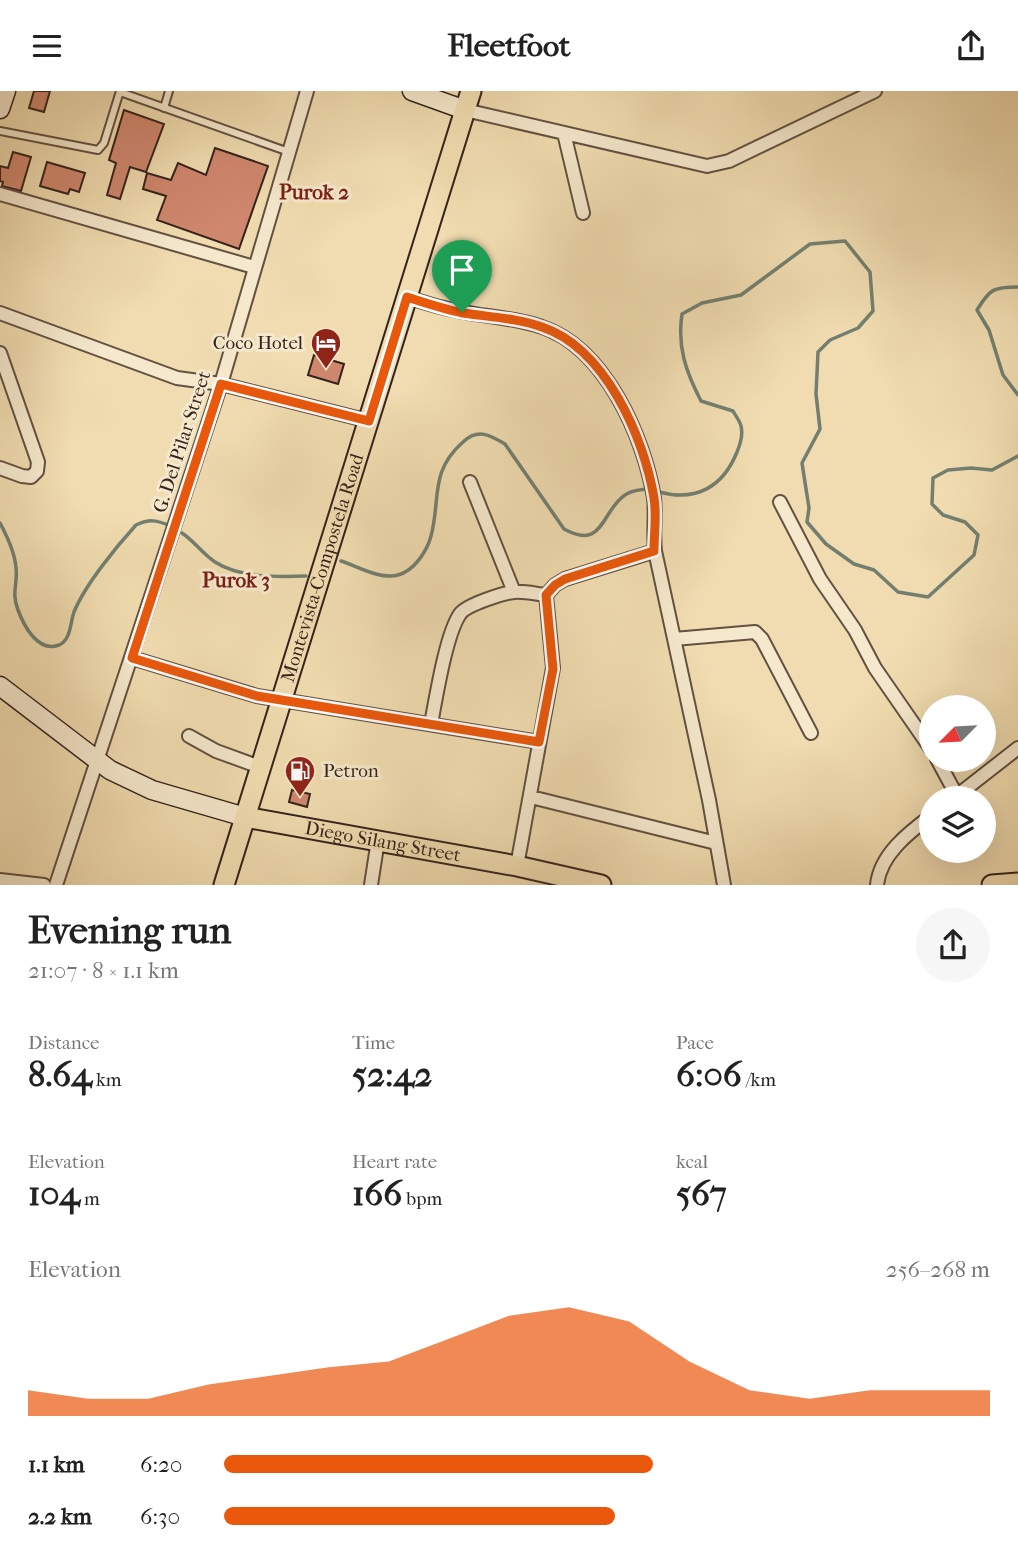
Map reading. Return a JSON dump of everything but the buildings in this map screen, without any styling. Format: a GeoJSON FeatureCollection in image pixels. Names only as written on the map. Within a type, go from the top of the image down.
{"type":"FeatureCollection","features":[{"type":"Feature","properties":{"kind":"main road"},"geometry":{"type":"LineString","coordinates":[[0,109],[6,91]]}},
{"type":"Feature","properties":{"kind":"main road"},"geometry":{"type":"LineString","coordinates":[[412,91],[468,100]]}},
{"type":"Feature","properties":{"kind":"main road","name":"Montevista-Compostela Road"},"geometry":{"type":"LineString","coordinates":[[224,885],[468,100]]}},
{"type":"Feature","properties":{"kind":"main road"},"geometry":{"type":"LineString","coordinates":[[0,686],[97,762],[152,790],[245,817]]}},
{"type":"Feature","properties":{"kind":"main road","name":"Diego Silang Street"},"geometry":{"type":"LineString","coordinates":[[245,817],[517,866],[564,881],[601,885]]}},
{"type":"Feature","properties":{"kind":"main road"},"geometry":{"type":"LineString","coordinates":[[992,885],[1018,883]]}},
{"type":"Feature","properties":{"kind":"street","name":"G. Del Pilar Street"},"geometry":{"type":"LineString","coordinates":[[57,885],[221,384],[307,91]]}},
{"type":"Feature","properties":{"kind":"street"},"geometry":{"type":"LineString","coordinates":[[468,100],[564,133],[695,164],[718,165],[875,91]]}},
{"type":"Feature","properties":{"kind":"street"},"geometry":{"type":"LineString","coordinates":[[564,133],[583,213]]}},
{"type":"Feature","properties":{"kind":"street"},"geometry":{"type":"LineString","coordinates":[[0,194],[254,267]]}},
{"type":"Feature","properties":{"kind":"street"},"geometry":{"type":"LineString","coordinates":[[407,297],[439,308],[544,327],[570,342],[597,368],[620,398],[636,434],[654,499],[654,551],[724,885]]}},
{"type":"Feature","properties":{"kind":"street"},"geometry":{"type":"LineString","coordinates":[[0,313],[177,378],[221,384],[369,421]]}},
{"type":"Feature","properties":{"kind":"street"},"geometry":{"type":"LineString","coordinates":[[0,353],[2,367],[36,451],[38,467],[34,474],[27,477],[0,468]]}},
{"type":"Feature","properties":{"kind":"street"},"geometry":{"type":"LineString","coordinates":[[470,482],[514,592]]}},
{"type":"Feature","properties":{"kind":"street"},"geometry":{"type":"LineString","coordinates":[[780,502],[820,579],[855,631],[875,668],[919,732]]}},
{"type":"Feature","properties":{"kind":"street"},"geometry":{"type":"LineString","coordinates":[[517,866],[553,669],[546,595],[565,579],[654,551]]}},
{"type":"Feature","properties":{"kind":"street"},"geometry":{"type":"LineString","coordinates":[[431,724],[442,670],[460,614],[468,607],[514,592],[546,595]]}},
{"type":"Feature","properties":{"kind":"street"},"geometry":{"type":"LineString","coordinates":[[674,639],[755,632],[762,639],[811,733]]}},
{"type":"Feature","properties":{"kind":"street"},"geometry":{"type":"LineString","coordinates":[[132,658],[237,692],[539,742]]}},
{"type":"Feature","properties":{"kind":"street"},"geometry":{"type":"LineString","coordinates":[[189,736],[216,751],[260,767]]}},
{"type":"Feature","properties":{"kind":"street"},"geometry":{"type":"LineString","coordinates":[[969,786],[1018,748]]}},
{"type":"Feature","properties":{"kind":"street"},"geometry":{"type":"LineString","coordinates":[[531,797],[716,843]]}},
{"type":"Feature","properties":{"kind":"street"},"geometry":{"type":"LineString","coordinates":[[877,885],[878,873],[890,854],[919,827]]}},
{"type":"Feature","properties":{"kind":"street"},"geometry":{"type":"LineString","coordinates":[[371,885],[378,840]]}},
{"type":"Feature","properties":{"kind":"street"},"geometry":{"type":"LineString","coordinates":[[0,880],[44,885]]}},
{"type":"Feature","properties":{"kind":"lane"},"geometry":{"type":"LineString","coordinates":[[164,108],[169,91]]}},
{"type":"Feature","properties":{"kind":"lane"},"geometry":{"type":"LineString","coordinates":[[0,131],[98,150],[104,143],[120,92],[290,152]]}},
{"type":"Feature","properties":{"kind":"waterway"},"geometry":{"type":"LineString","coordinates":[[659,492],[685,495],[707,489],[716,483],[731,464],[738,449],[742,429],[733,411],[701,401],[687,369],[682,348],[682,314],[702,303],[741,295],[810,244],[845,241],[870,272],[873,311],[858,328],[830,340],[818,352],[816,394],[820,429],[802,463],[809,508],[807,522],[826,544],[854,564],[874,570],[898,592],[928,597],[974,555],[978,535],[965,522],[943,515],[932,504],[933,478],[948,470],[992,470],[1018,456]]}},
{"type":"Feature","properties":{"kind":"waterway"},"geometry":{"type":"LineString","coordinates":[[1018,287],[993,291],[977,310],[989,330],[1003,375],[1018,395]]}},
{"type":"Feature","properties":{"kind":"waterway"},"geometry":{"type":"LineString","coordinates":[[341,561],[384,576],[404,573],[414,565],[423,554],[431,536],[438,486],[445,464],[452,453],[474,435],[484,434],[505,444],[564,529],[577,535],[595,532],[625,495],[647,489]]}},
{"type":"Feature","properties":{"kind":"waterway"},"geometry":{"type":"LineString","coordinates":[[0,523],[14,556],[16,604],[33,637],[38,642],[51,646],[59,645],[66,639],[74,612],[93,578],[136,525],[152,521],[168,525]]}},
{"type":"Feature","properties":{"kind":"waterway"},"geometry":{"type":"LineString","coordinates":[[182,533],[215,562],[236,571],[271,576],[306,576]]}},
{"type":"Feature","properties":{"kind":"place","name":"Coco Hotel"},"geometry":{"type":"Point","coordinates":[326,370]}},
{"type":"Feature","properties":{"kind":"place","name":"Petron"},"geometry":{"type":"Point","coordinates":[300,798]}},
{"type":"Feature","properties":{"kind":"district","name":"Purok 2"},"geometry":{"type":"Point","coordinates":[314,192]}},
{"type":"Feature","properties":{"kind":"district","name":"Purok 3"},"geometry":{"type":"Point","coordinates":[236,580]}},
{"type":"Feature","properties":{"kind":"route"},"geometry":{"type":"LineString","coordinates":[[407,297],[439,308],[462,312],[544,327],[570,342],[597,368],[620,398],[630,418],[654,499],[654,551],[565,579],[546,595],[553,669],[539,742],[237,692],[132,658],[221,384],[369,421],[407,297]]}}]}
